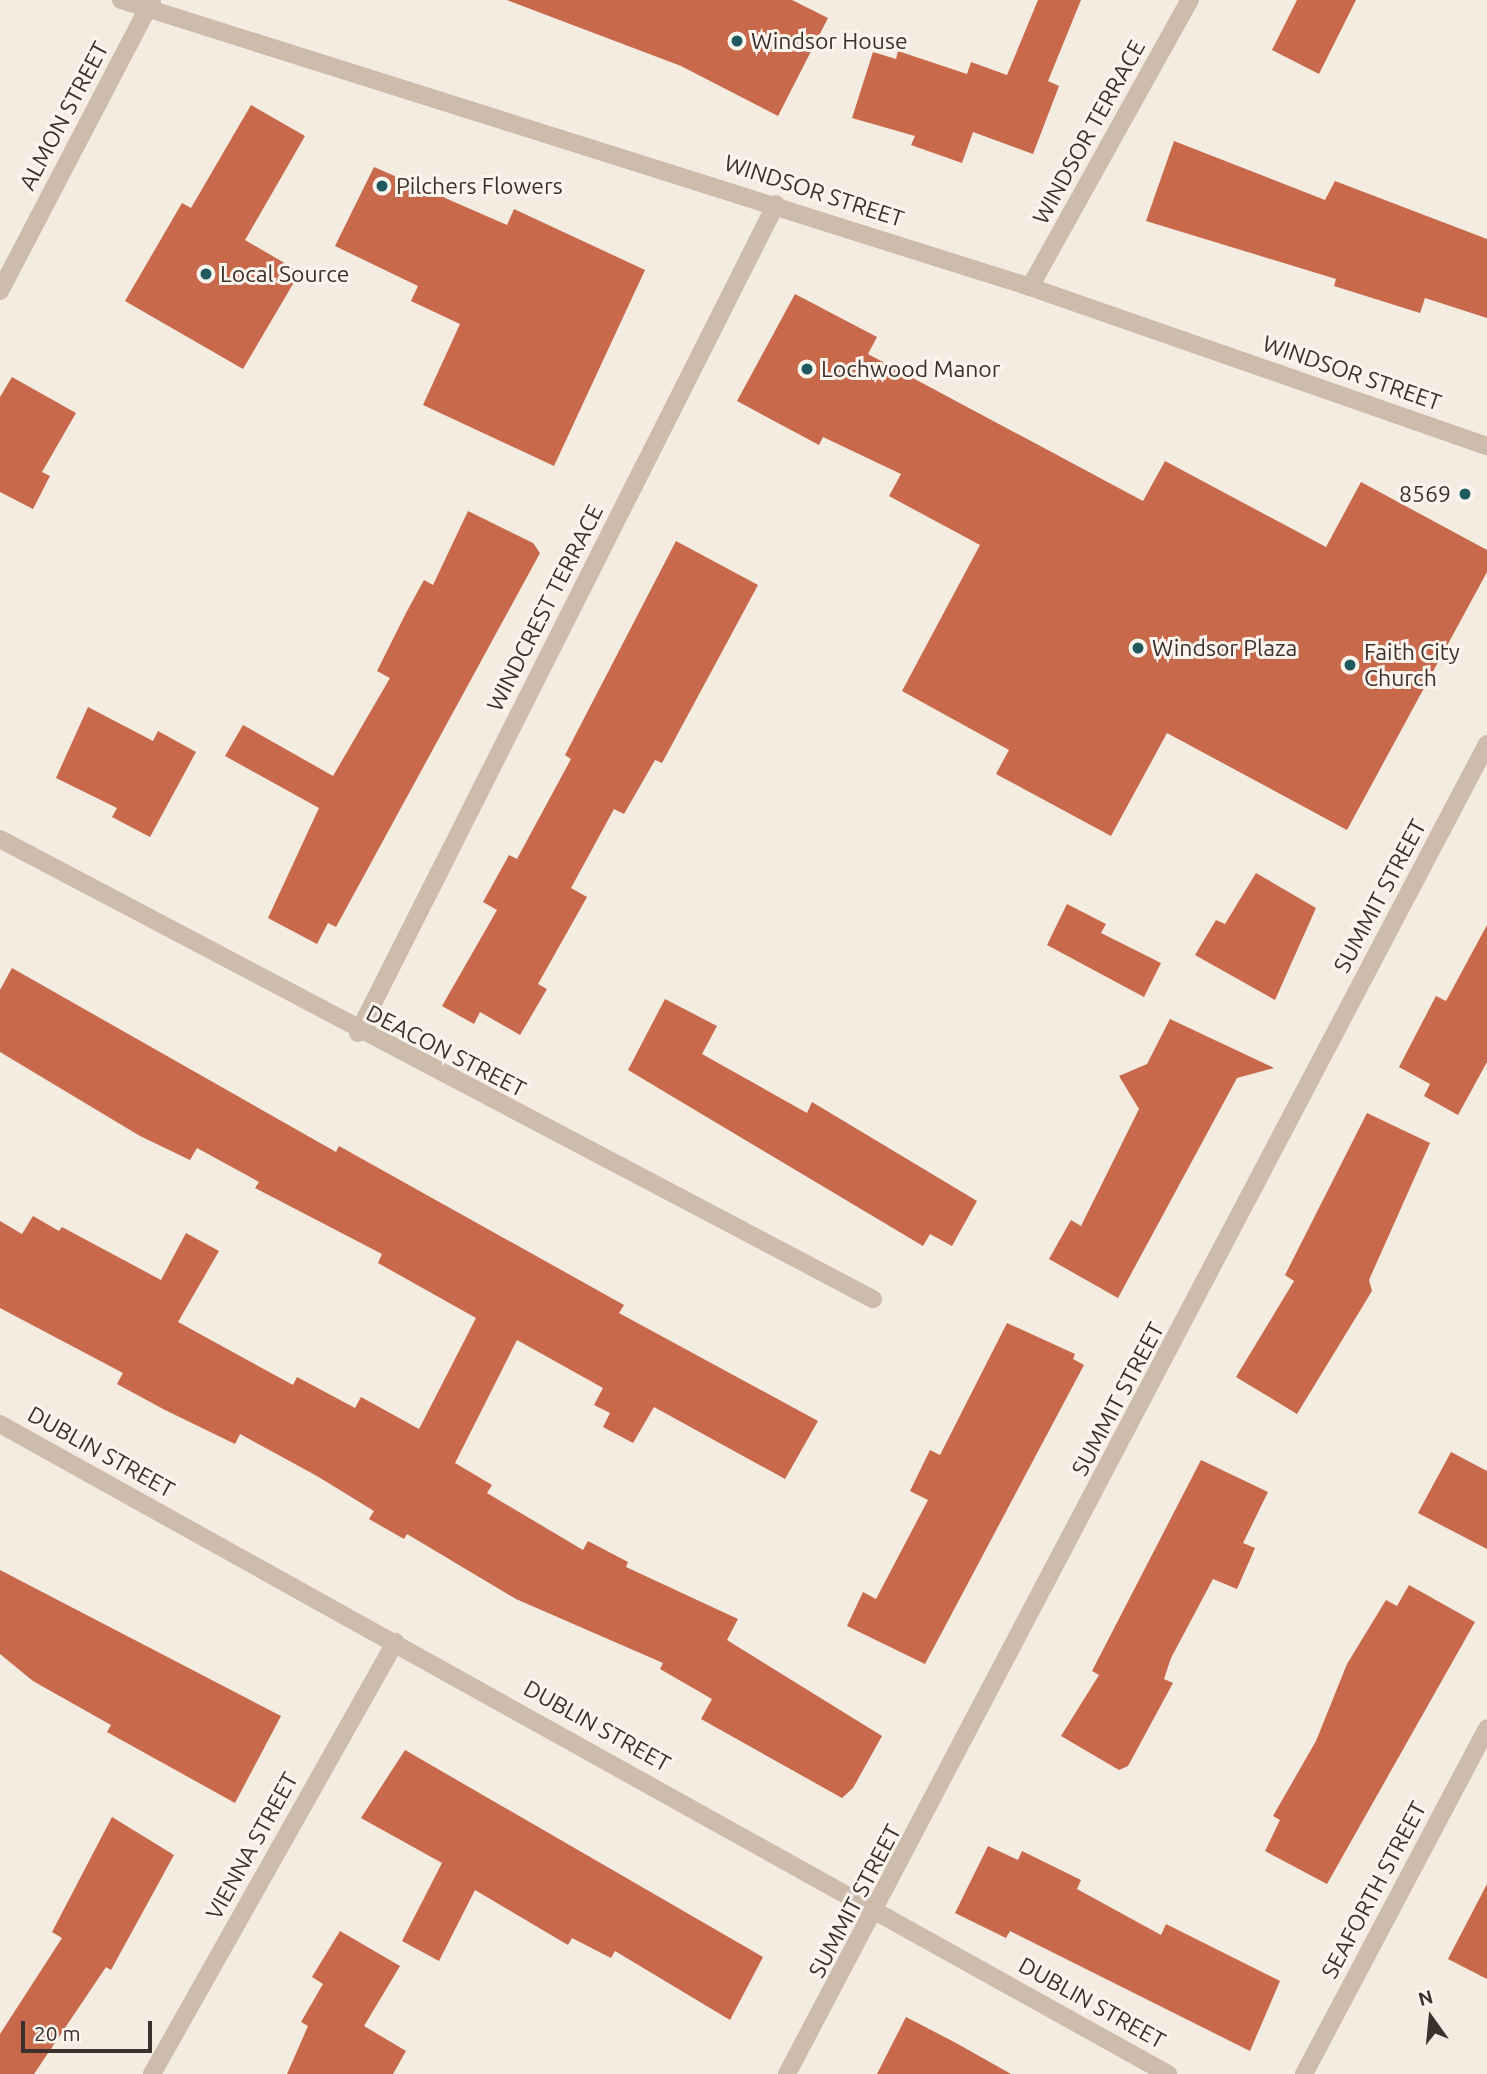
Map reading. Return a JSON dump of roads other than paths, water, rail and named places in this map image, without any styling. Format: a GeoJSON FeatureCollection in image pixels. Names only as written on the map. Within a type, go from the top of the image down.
{"type":"FeatureCollection","features":[{"type":"Feature","properties":{"kind":"street","name":"WINDSOR STREET"},"geometry":{"type":"LineString","coordinates":[[121,0],[150,4],[776,204],[1030,287],[1487,446]]}},
{"type":"Feature","properties":{"kind":"street","name":"WINDSOR TERRACE"},"geometry":{"type":"LineString","coordinates":[[1030,287],[1190,0]]}},
{"type":"Feature","properties":{"kind":"street","name":"ALMON STREET"},"geometry":{"type":"LineString","coordinates":[[0,291],[150,4]]}},
{"type":"Feature","properties":{"kind":"street","name":"WINDCREST TERRACE"},"geometry":{"type":"LineString","coordinates":[[358,1033],[776,204]]}},
{"type":"Feature","properties":{"kind":"street","name":"SUMMIT STREET"},"geometry":{"type":"LineString","coordinates":[[787,2074],[878,1911],[1487,744]]}},
{"type":"Feature","properties":{"kind":"street","name":"DEACON STREET"},"geometry":{"type":"LineString","coordinates":[[0,839],[358,1033],[873,1299]]}},
{"type":"Feature","properties":{"kind":"street","name":"DUBLIN STREET"},"geometry":{"type":"LineString","coordinates":[[0,1424],[1168,2074]]}},
{"type":"Feature","properties":{"kind":"street","name":"VIENNA STREET"},"geometry":{"type":"LineString","coordinates":[[152,2074],[396,1642]]}},
{"type":"Feature","properties":{"kind":"street","name":"SEAFORTH STREET"},"geometry":{"type":"LineString","coordinates":[[1304,2074],[1487,1729]]}},
{"type":"Feature","properties":{"kind":"place","name":"Windsor House"},"geometry":{"type":"Point","coordinates":[737,41]}},
{"type":"Feature","properties":{"kind":"place","name":"Pilchers Flowers"},"geometry":{"type":"Point","coordinates":[382,186]}},
{"type":"Feature","properties":{"kind":"place","name":"Local Source"},"geometry":{"type":"Point","coordinates":[206,274]}},
{"type":"Feature","properties":{"kind":"place","name":"Lochwood Manor"},"geometry":{"type":"Point","coordinates":[807,369]}},
{"type":"Feature","properties":{"kind":"place","name":"8569"},"geometry":{"type":"Point","coordinates":[1465,494]}},
{"type":"Feature","properties":{"kind":"place","name":"Windsor Plaza"},"geometry":{"type":"Point","coordinates":[1138,648]}},
{"type":"Feature","properties":{"kind":"place","name":"Faith City Church"},"geometry":{"type":"Point","coordinates":[1350,665]}}]}
